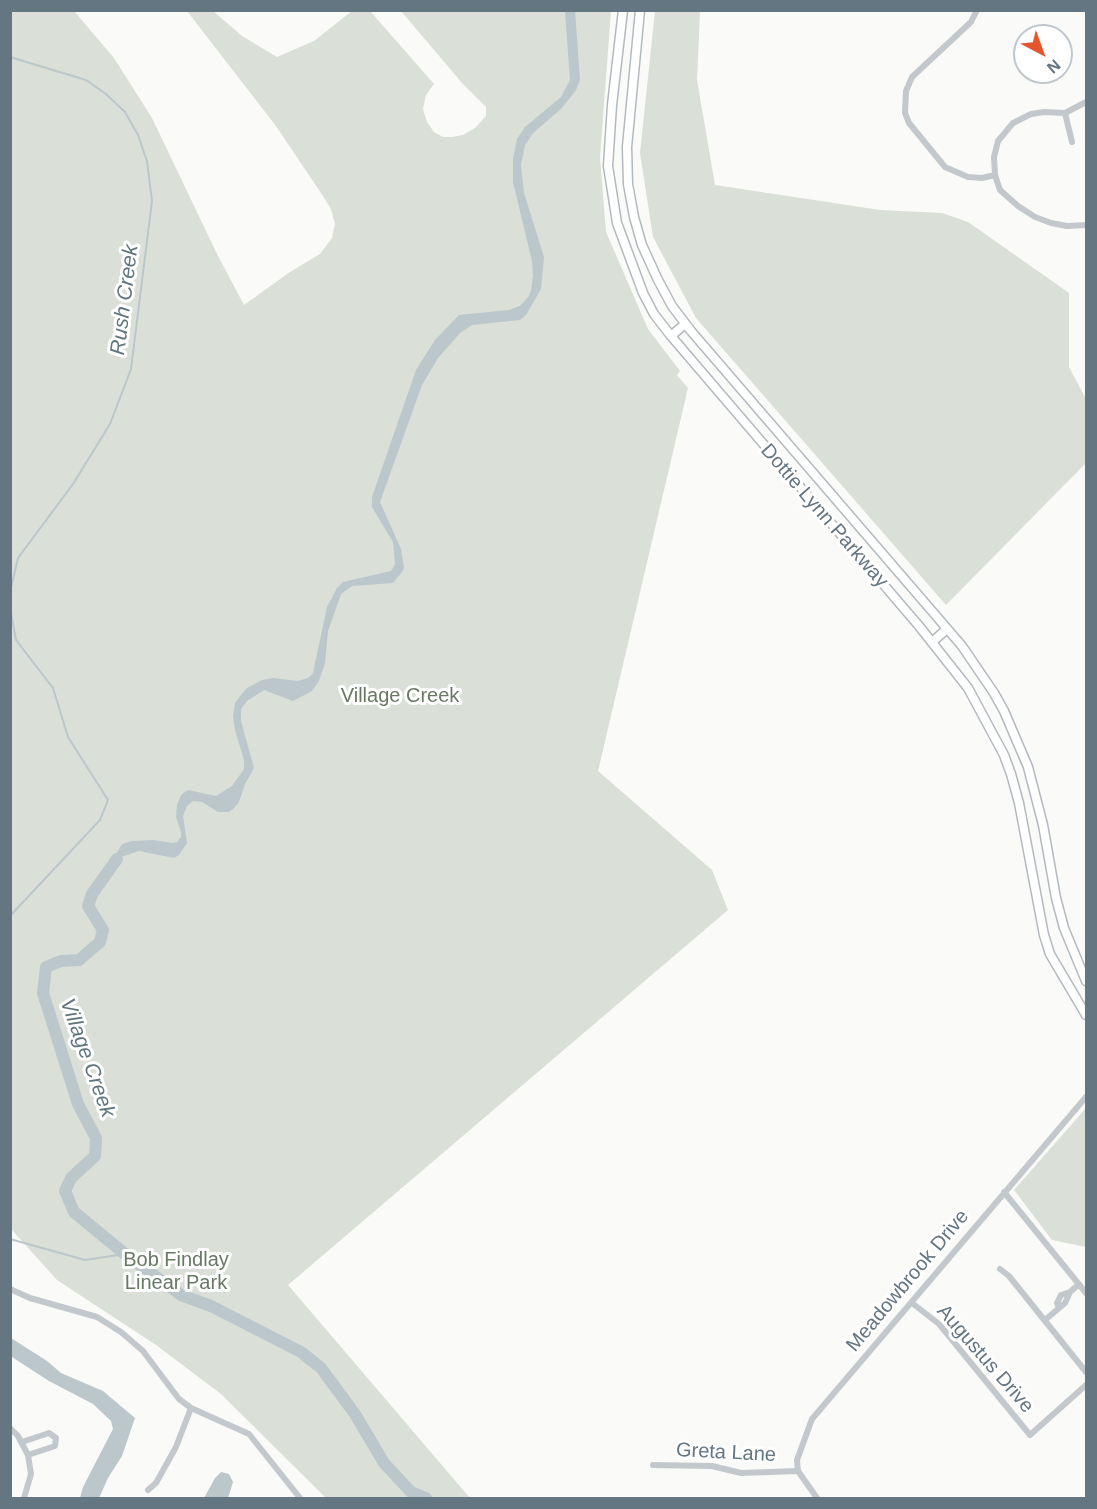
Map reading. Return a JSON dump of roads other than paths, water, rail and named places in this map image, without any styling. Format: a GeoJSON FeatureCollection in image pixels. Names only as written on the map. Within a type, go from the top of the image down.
{"type":"FeatureCollection","features":[{"type":"Feature","properties":{"kind":"main road","name":"Dottie Lynn Parkway"},"geometry":{"type":"LineString","coordinates":[[623,10],[612,105],[608,166],[616,223],[634,274],[654,314],[671,336],[932,642],[968,688],[1004,755],[1019,803],[1044,935],[1050,954],[1086,1015]]}},
{"type":"Feature","properties":{"kind":"main road","name":"Dottie Lynn Parkway"},"geometry":{"type":"LineString","coordinates":[[640,10],[627,147],[628,184],[642,245],[658,280],[685,324],[947,629],[982,673],[1005,711],[1028,766],[1041,816],[1064,928],[1086,981]]}},
{"type":"Feature","properties":{"kind":"main road"},"geometry":{"type":"LineString","coordinates":[[671,336],[685,324]]}},
{"type":"Feature","properties":{"kind":"main road"},"geometry":{"type":"LineString","coordinates":[[932,642],[947,629]]}},
{"type":"Feature","properties":{"kind":"street"},"geometry":{"type":"LineString","coordinates":[[977,10],[971,22],[912,77],[906,91],[904,113],[909,123],[945,167],[968,177],[982,178],[995,175]]}},
{"type":"Feature","properties":{"kind":"street"},"geometry":{"type":"LineString","coordinates":[[1086,102],[1065,113],[1031,114],[1013,123],[998,141],[994,157],[995,175],[1000,190],[1018,206],[1035,217],[1067,226],[1086,225]]}},
{"type":"Feature","properties":{"kind":"street"},"geometry":{"type":"LineString","coordinates":[[1065,113],[1072,142]]}},
{"type":"Feature","properties":{"kind":"street","name":"Meadowbrook Drive"},"geometry":{"type":"LineString","coordinates":[[798,1471],[797,1460],[812,1419],[1086,1097]]}},
{"type":"Feature","properties":{"kind":"street"},"geometry":{"type":"LineString","coordinates":[[1004,1192],[1086,1293]]}},
{"type":"Feature","properties":{"kind":"street"},"geometry":{"type":"LineString","coordinates":[[1000,1269],[1009,1276],[1086,1372]]}},
{"type":"Feature","properties":{"kind":"street"},"geometry":{"type":"LineString","coordinates":[[1045,1320],[1065,1303],[1070,1292],[1079,1284]]}},
{"type":"Feature","properties":{"kind":"street"},"geometry":{"type":"LineString","coordinates":[[10,1289],[30,1298],[97,1317],[121,1332],[143,1351],[179,1398],[191,1408],[249,1434],[300,1498]]}},
{"type":"Feature","properties":{"kind":"street","name":"Augustus Drive"},"geometry":{"type":"LineString","coordinates":[[912,1303],[939,1324],[1030,1435],[1086,1385]]}},
{"type":"Feature","properties":{"kind":"street"},"geometry":{"type":"LineString","coordinates":[[148,1490],[156,1483],[176,1447],[191,1408]]}},
{"type":"Feature","properties":{"kind":"street"},"geometry":{"type":"LineString","coordinates":[[10,1428],[22,1442],[28,1455],[31,1474],[24,1498]]}},
{"type":"Feature","properties":{"kind":"street"},"geometry":{"type":"LineString","coordinates":[[22,1442],[49,1434],[56,1438],[55,1446],[28,1455]]}},
{"type":"Feature","properties":{"kind":"street","name":"Greta Lane"},"geometry":{"type":"LineString","coordinates":[[653,1465],[712,1466],[741,1473],[798,1471]]}},
{"type":"Feature","properties":{"kind":"street"},"geometry":{"type":"LineString","coordinates":[[798,1471],[817,1498]]}},
{"type":"Feature","properties":{"kind":"waterway","name":"Rush Creek"},"geometry":{"type":"LineString","coordinates":[[10,57],[86,80],[106,94],[125,112],[138,135],[147,161],[152,201],[131,369],[110,424],[73,484],[18,558],[10,592]]}},
{"type":"Feature","properties":{"kind":"waterway","name":"Rush Creek"},"geometry":{"type":"LineString","coordinates":[[10,608],[16,640],[53,688],[68,737],[108,800],[100,820],[10,916]]}},
{"type":"Feature","properties":{"kind":"waterway","name":"Village Creek"},"geometry":{"type":"LineString","coordinates":[[117,859],[92,894],[88,906],[103,930],[100,942],[79,960],[61,961],[46,967],[43,993],[78,1104],[96,1138],[95,1156],[71,1178],[65,1191],[74,1212],[125,1254],[181,1295],[211,1306],[301,1352],[321,1368],[355,1414],[384,1463],[411,1492],[426,1498]]}},
{"type":"Feature","properties":{"kind":"waterway","name":"Rush Creek"},"geometry":{"type":"LineString","coordinates":[[10,1239],[85,1260],[125,1254]]}},
{"type":"Feature","properties":{"kind":"park label","name":"Bob Findlay Linear Park"},"geometry":{"type":"Point","coordinates":[176,1272]}}]}
